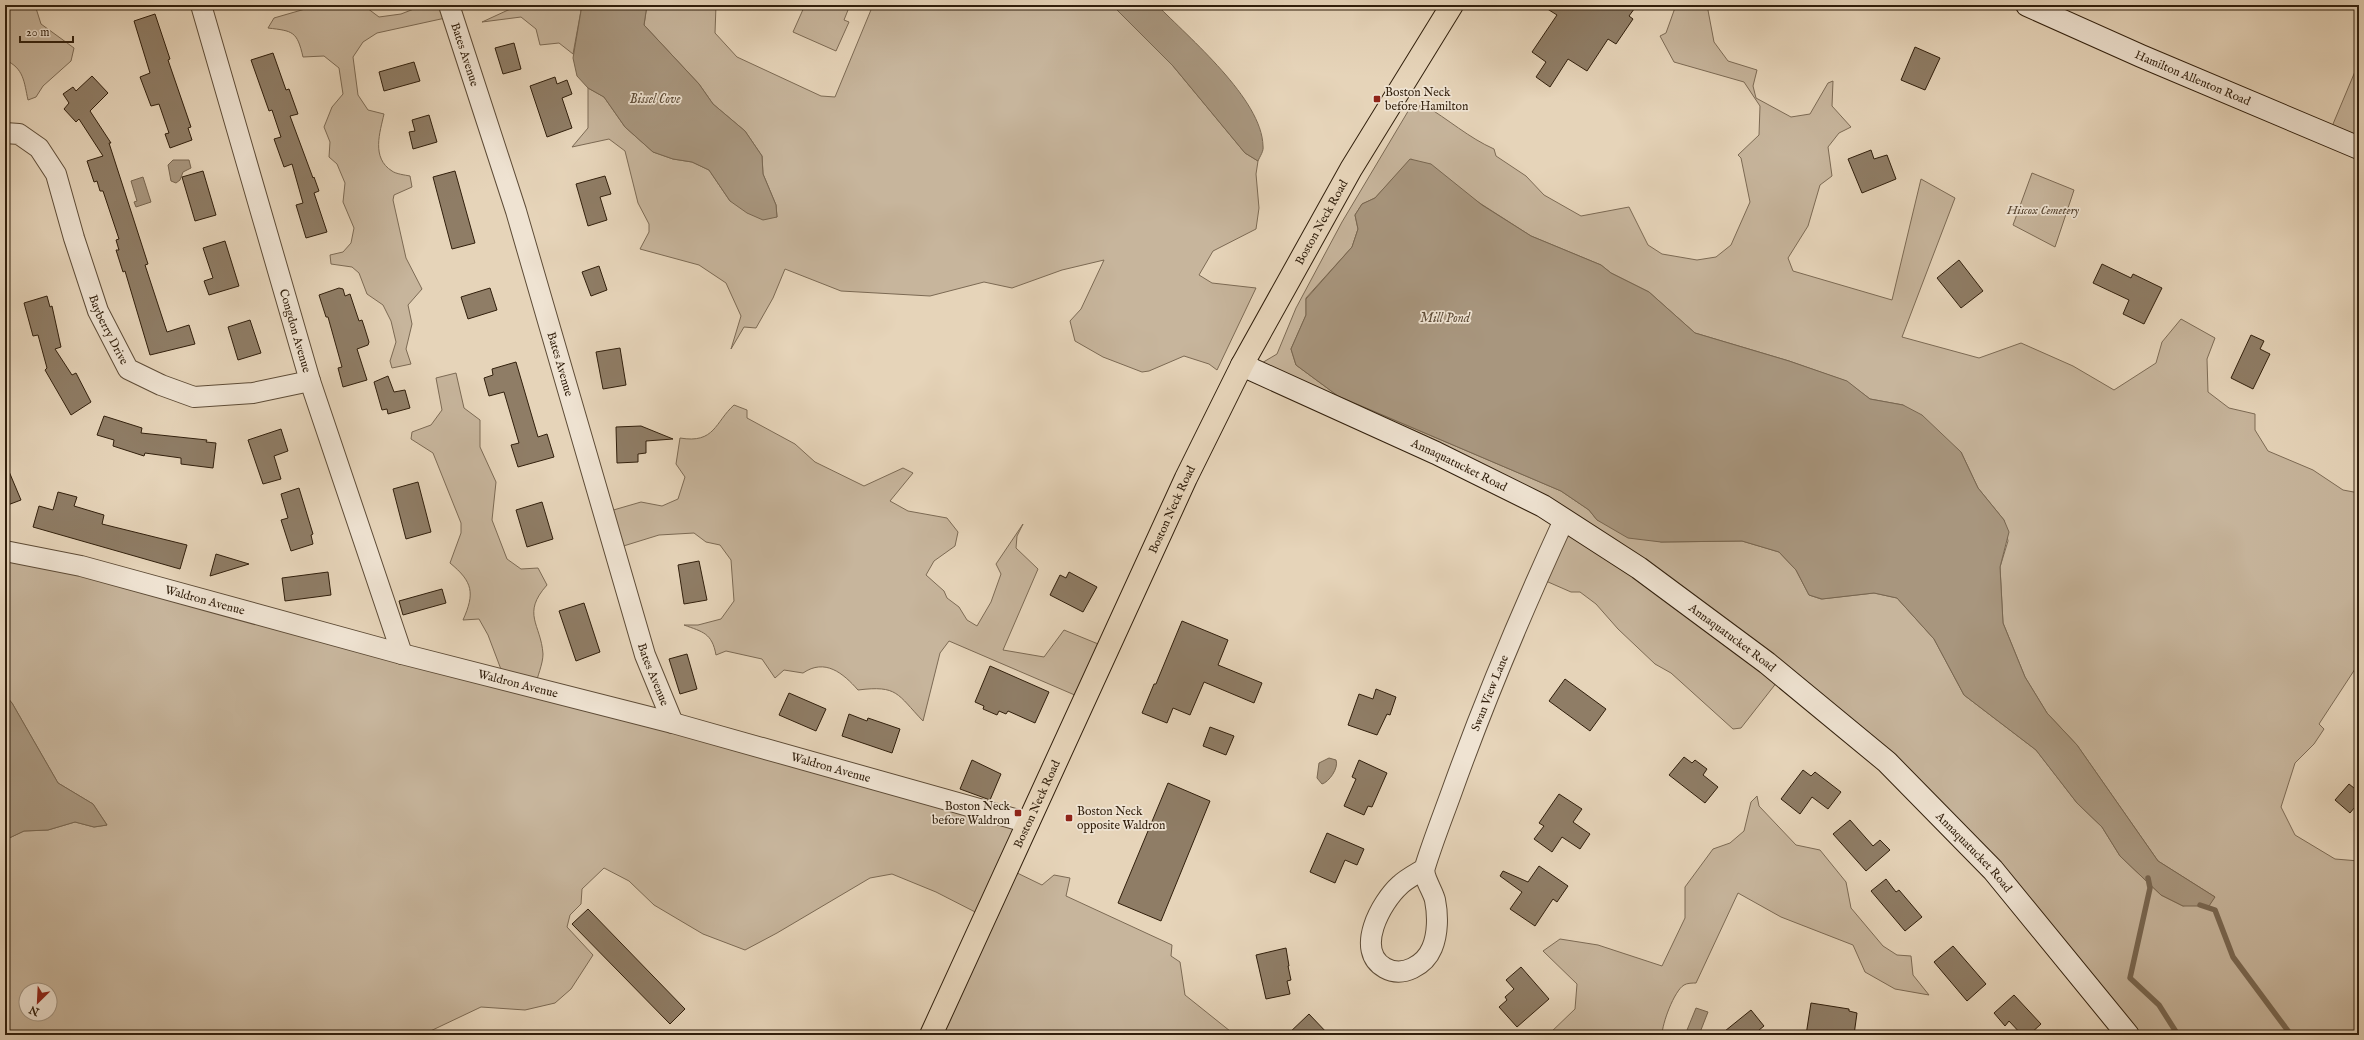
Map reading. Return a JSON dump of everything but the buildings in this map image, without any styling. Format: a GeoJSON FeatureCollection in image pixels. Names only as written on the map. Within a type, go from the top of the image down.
{"type":"FeatureCollection","features":[{"type":"Feature","properties":{"kind":"main road","name":"Boston Neck Road"},"geometry":{"type":"LineString","coordinates":[[931,1035],[991,900],[1029,823],[1186,478],[1242,365],[1351,169],[1452,5]]}},
{"type":"Feature","properties":{"kind":"street","name":"Congdon Avenue"},"geometry":{"type":"LineString","coordinates":[[200,5],[310,381],[402,654]]}},
{"type":"Feature","properties":{"kind":"street","name":"Bates Avenue"},"geometry":{"type":"LineString","coordinates":[[449,5],[518,219],[645,655],[673,723]]}},
{"type":"Feature","properties":{"kind":"street","name":"Hamilton Allenton Road"},"geometry":{"type":"LineString","coordinates":[[2027,5],[2141,56],[2359,148]]}},
{"type":"Feature","properties":{"kind":"street","name":"Bayberry Drive"},"geometry":{"type":"LineString","coordinates":[[5,133],[19,134],[39,148],[56,174],[74,238],[98,311],[128,369],[161,385],[194,397],[253,393],[310,381]]}},
{"type":"Feature","properties":{"kind":"street","name":"Annaquatucket Road"},"geometry":{"type":"LineString","coordinates":[[1242,365],[1436,453],[1543,506],[1639,568],[1767,663],[1887,762],[1993,870],[2128,1035]]}},
{"type":"Feature","properties":{"kind":"street","name":"Swan View Lane"},"geometry":{"type":"LineString","coordinates":[[1424,869],[1464,757],[1515,627],[1564,520]]}},
{"type":"Feature","properties":{"kind":"street","name":"Waldron Avenue"},"geometry":{"type":"LineString","coordinates":[[5,551],[80,566],[402,654],[673,723],[1029,823]]}},
{"type":"Feature","properties":{"kind":"street"},"geometry":{"type":"LineString","coordinates":[[1424,869],[1435,900],[1437,932],[1432,949],[1412,969],[1400,972],[1385,968],[1374,958],[1371,946],[1371,930],[1383,907],[1399,885],[1424,869]]}},
{"type":"Feature","properties":{"kind":"green space"},"geometry":{"type":"Polygon","coordinates":[[[5,5],[35,5],[41,24],[74,48],[71,61],[43,86],[36,97],[28,100],[20,71],[5,60],[5,5]]]}},
{"type":"Feature","properties":{"kind":"green space"},"geometry":{"type":"Polygon","coordinates":[[[332,5],[363,5],[379,17],[401,14],[424,5],[448,5],[450,17],[377,33],[363,42],[353,57],[358,95],[368,110],[384,114],[379,137],[379,152],[381,159],[385,166],[394,172],[410,176],[412,187],[394,195],[393,200],[406,258],[422,289],[408,305],[412,324],[406,349],[411,364],[392,368],[390,361],[396,342],[391,321],[383,305],[367,294],[359,273],[352,267],[331,264],[330,255],[343,252],[351,243],[354,228],[343,202],[345,183],[337,164],[329,157],[330,142],[324,127],[332,107],[343,94],[339,68],[324,56],[303,57],[299,42],[293,34],[283,30],[268,28],[274,18],[312,7],[325,9],[332,5]]]}},
{"type":"Feature","properties":{"kind":"green space"},"geometry":{"type":"Polygon","coordinates":[[[519,5],[582,5],[573,54],[559,43],[540,45],[536,29],[521,17],[482,22],[519,5]]]}},
{"type":"Feature","properties":{"kind":"green space"},"geometry":{"type":"Polygon","coordinates":[[[647,5],[716,5],[715,33],[737,57],[821,96],[835,97],[873,5],[1112,5],[1173,66],[1245,153],[1258,161],[1256,174],[1259,208],[1256,229],[1213,251],[1199,275],[1212,283],[1256,288],[1217,370],[1209,364],[1184,356],[1149,371],[1142,372],[1103,357],[1075,341],[1070,321],[1081,309],[1104,260],[1062,270],[1012,288],[984,282],[930,296],[841,291],[785,269],[773,298],[756,328],[744,327],[731,349],[741,316],[726,283],[699,265],[640,249],[649,232],[649,224],[638,203],[625,151],[609,139],[572,147],[588,128],[588,88],[604,97],[625,127],[653,152],[673,159],[692,162],[709,170],[730,201],[777,217],[776,205],[763,174],[762,156],[745,131],[713,104],[699,84],[644,25],[647,5]]]}},
{"type":"Feature","properties":{"kind":"green space"},"geometry":{"type":"Polygon","coordinates":[[[805,5],[816,8],[817,5],[850,5],[844,20],[849,22],[836,51],[793,32],[805,5]]]}},
{"type":"Feature","properties":{"kind":"green space"},"geometry":{"type":"Polygon","coordinates":[[[1676,5],[1707,5],[1714,42],[1728,61],[1757,70],[1753,86],[1756,98],[1791,117],[1810,114],[1828,83],[1833,81],[1832,106],[1851,127],[1839,133],[1828,147],[1832,176],[1820,185],[1808,226],[1788,258],[1793,271],[1892,300],[1921,179],[1955,198],[1902,337],[1979,358],[2021,343],[2073,366],[2114,390],[2156,363],[2162,342],[2181,319],[2215,338],[2207,359],[2208,392],[2229,408],[2255,414],[2255,430],[2268,451],[2313,470],[2343,490],[2359,493],[2359,663],[2319,724],[2324,729],[2314,744],[2295,763],[2281,807],[2295,835],[2335,859],[2359,861],[2359,1035],[2125,1035],[1995,872],[1781,677],[1741,728],[1733,729],[1671,673],[1655,664],[1618,629],[1596,604],[1580,592],[1571,592],[1539,578],[1563,522],[1255,367],[1277,354],[1296,308],[1342,222],[1410,108],[1424,105],[1433,110],[1485,145],[1494,149],[1496,156],[1526,176],[1544,195],[1581,216],[1629,207],[1648,245],[1662,254],[1697,260],[1716,257],[1731,245],[1750,202],[1741,158],[1738,155],[1759,135],[1760,106],[1744,82],[1674,62],[1660,36],[1666,33],[1676,5]],[[1411,159],[1375,198],[1362,204],[1355,215],[1358,229],[1352,247],[1306,298],[1306,315],[1291,349],[1296,365],[1338,396],[1561,491],[1589,510],[1597,520],[1661,542],[1742,541],[1779,552],[1796,570],[1809,595],[1821,599],[1874,593],[1897,598],[1934,639],[1964,695],[2036,750],[2077,803],[2102,827],[2120,856],[2161,895],[2183,906],[2215,897],[2158,861],[2077,745],[2047,713],[2025,677],[2003,623],[2000,567],[2008,541],[2004,520],[1978,488],[1961,452],[1903,405],[1870,399],[1846,381],[1789,361],[1695,333],[1649,292],[1611,273],[1601,265],[1531,236],[1411,159]]]}},
{"type":"Feature","properties":{"kind":"green space"},"geometry":{"type":"Polygon","coordinates":[[[2359,62],[2359,150],[2328,136],[2359,62]]]}},
{"type":"Feature","properties":{"kind":"green space","name":"Hiscox Cemetery"},"geometry":{"type":"Polygon","coordinates":[[[2032,173],[2074,190],[2055,247],[2013,225],[2032,173]]]}},
{"type":"Feature","properties":{"kind":"green space"},"geometry":{"type":"Polygon","coordinates":[[[456,373],[464,408],[480,420],[480,447],[496,482],[492,520],[507,559],[521,569],[538,568],[547,585],[539,595],[535,604],[534,612],[534,619],[542,644],[543,654],[535,687],[1017,821],[1011,870],[1042,885],[1054,875],[1070,878],[1066,896],[1172,945],[1171,956],[1180,962],[1185,995],[1235,1035],[938,1035],[983,916],[936,892],[892,874],[870,878],[777,933],[745,950],[703,934],[654,905],[629,881],[604,868],[582,889],[581,904],[570,915],[567,927],[593,955],[571,989],[555,1003],[525,1010],[481,1007],[422,1035],[5,1035],[5,840],[24,831],[48,830],[75,822],[94,827],[107,825],[93,804],[58,783],[12,703],[5,695],[5,553],[505,680],[488,635],[479,619],[463,620],[469,602],[470,588],[463,576],[450,563],[461,533],[461,523],[433,453],[411,439],[412,432],[431,425],[442,410],[436,378],[456,373]]]}},
{"type":"Feature","properties":{"kind":"green space"},"geometry":{"type":"Polygon","coordinates":[[[734,405],[747,410],[747,418],[795,444],[815,462],[864,486],[903,468],[913,473],[890,501],[908,511],[947,518],[958,532],[955,546],[934,561],[926,575],[944,591],[947,598],[959,607],[967,620],[977,626],[991,602],[1001,574],[996,564],[1023,524],[1017,536],[1016,548],[1038,569],[1003,650],[1044,657],[1064,630],[1108,648],[1084,699],[949,641],[940,653],[923,721],[902,698],[889,690],[858,690],[840,673],[826,667],[811,669],[803,673],[784,670],[775,678],[762,659],[726,651],[716,655],[712,642],[706,634],[684,625],[698,625],[721,619],[734,601],[731,560],[720,545],[706,542],[694,533],[659,535],[617,548],[610,511],[641,502],[662,506],[678,499],[685,477],[676,464],[680,438],[701,438],[707,435],[734,405]]]}},
{"type":"Feature","properties":{"kind":"green space"},"geometry":{"type":"Polygon","coordinates":[[[1757,796],[1759,806],[1796,845],[1820,850],[1846,882],[1851,908],[1883,946],[1897,955],[1911,956],[1913,975],[1929,995],[1895,989],[1865,972],[1853,945],[1781,917],[1738,893],[1696,983],[1688,983],[1684,985],[1676,994],[1666,1016],[1662,1035],[1548,1035],[1575,1009],[1577,984],[1543,951],[1560,939],[1598,945],[1662,966],[1685,918],[1685,887],[1713,849],[1730,843],[1744,831],[1751,802],[1757,796]]]}},
{"type":"Feature","properties":{"kind":"water","name":"Bissel Cove"},"geometry":{"type":"Polygon","coordinates":[[[582,5],[647,5],[644,25],[699,84],[713,104],[745,131],[762,156],[763,174],[776,205],[777,217],[763,220],[747,213],[730,201],[709,170],[692,162],[673,159],[653,152],[625,127],[604,97],[588,88],[577,76],[573,58],[582,5]]]}},
{"type":"Feature","properties":{"kind":"water"},"geometry":{"type":"Polygon","coordinates":[[[1112,5],[1157,5],[1222,70],[1251,109],[1259,128],[1263,148],[1258,161],[1245,153],[1173,66],[1112,5]]]}},
{"type":"Feature","properties":{"kind":"water","name":"Mill Pond"},"geometry":{"type":"Polygon","coordinates":[[[1410,159],[1431,164],[1482,205],[1531,236],[1601,265],[1611,273],[1649,292],[1695,333],[1789,361],[1847,381],[1870,399],[1903,405],[1922,415],[1961,452],[1978,488],[2004,520],[2009,532],[2000,567],[2003,623],[2025,677],[2047,713],[2077,745],[2158,861],[2215,897],[2209,906],[2183,906],[2161,895],[2120,856],[2102,827],[2077,803],[2036,750],[1964,695],[1934,639],[1897,598],[1874,593],[1822,599],[1809,595],[1796,570],[1779,552],[1742,541],[1661,542],[1628,538],[1597,520],[1589,510],[1561,491],[1338,396],[1296,365],[1291,349],[1306,315],[1306,299],[1352,247],[1358,229],[1355,215],[1362,204],[1375,198],[1410,159]]]}},
{"type":"Feature","properties":{"kind":"water"},"geometry":{"type":"Polygon","coordinates":[[[173,160],[189,160],[191,168],[183,172],[180,180],[176,183],[171,181],[168,165],[173,160]]]}},
{"type":"Feature","properties":{"kind":"water"},"geometry":{"type":"Polygon","coordinates":[[[143,177],[151,202],[136,207],[134,202],[137,201],[131,181],[143,177]]]}},
{"type":"Feature","properties":{"kind":"water"},"geometry":{"type":"Polygon","coordinates":[[[5,695],[12,703],[58,783],[93,804],[107,825],[94,827],[75,822],[48,830],[24,831],[5,840],[5,695]]]}},
{"type":"Feature","properties":{"kind":"water"},"geometry":{"type":"Polygon","coordinates":[[[1329,758],[1336,760],[1337,763],[1335,771],[1325,783],[1322,784],[1317,778],[1319,763],[1329,758]]]}},
{"type":"Feature","properties":{"kind":"water"},"geometry":{"type":"Polygon","coordinates":[[[1696,1008],[1708,1012],[1699,1035],[1685,1035],[1696,1008]]]}},
{"type":"Feature","properties":{"kind":"waterway"},"geometry":{"type":"LineString","coordinates":[[2148,878],[2150,888],[2130,978],[2159,1005],[2178,1035]]}},
{"type":"Feature","properties":{"kind":"waterway"},"geometry":{"type":"LineString","coordinates":[[2200,905],[2215,910],[2233,957],[2291,1035]]}},
{"type":"Feature","properties":{"kind":"place","name":"Boston Neck before Hamilton"},"geometry":{"type":"Point","coordinates":[1377,99]}},
{"type":"Feature","properties":{"kind":"place","name":"Boston Neck before Waldron"},"geometry":{"type":"Point","coordinates":[1018,813]}},
{"type":"Feature","properties":{"kind":"place","name":"Boston Neck opposite Waldron"},"geometry":{"type":"Point","coordinates":[1069,818]}}]}
